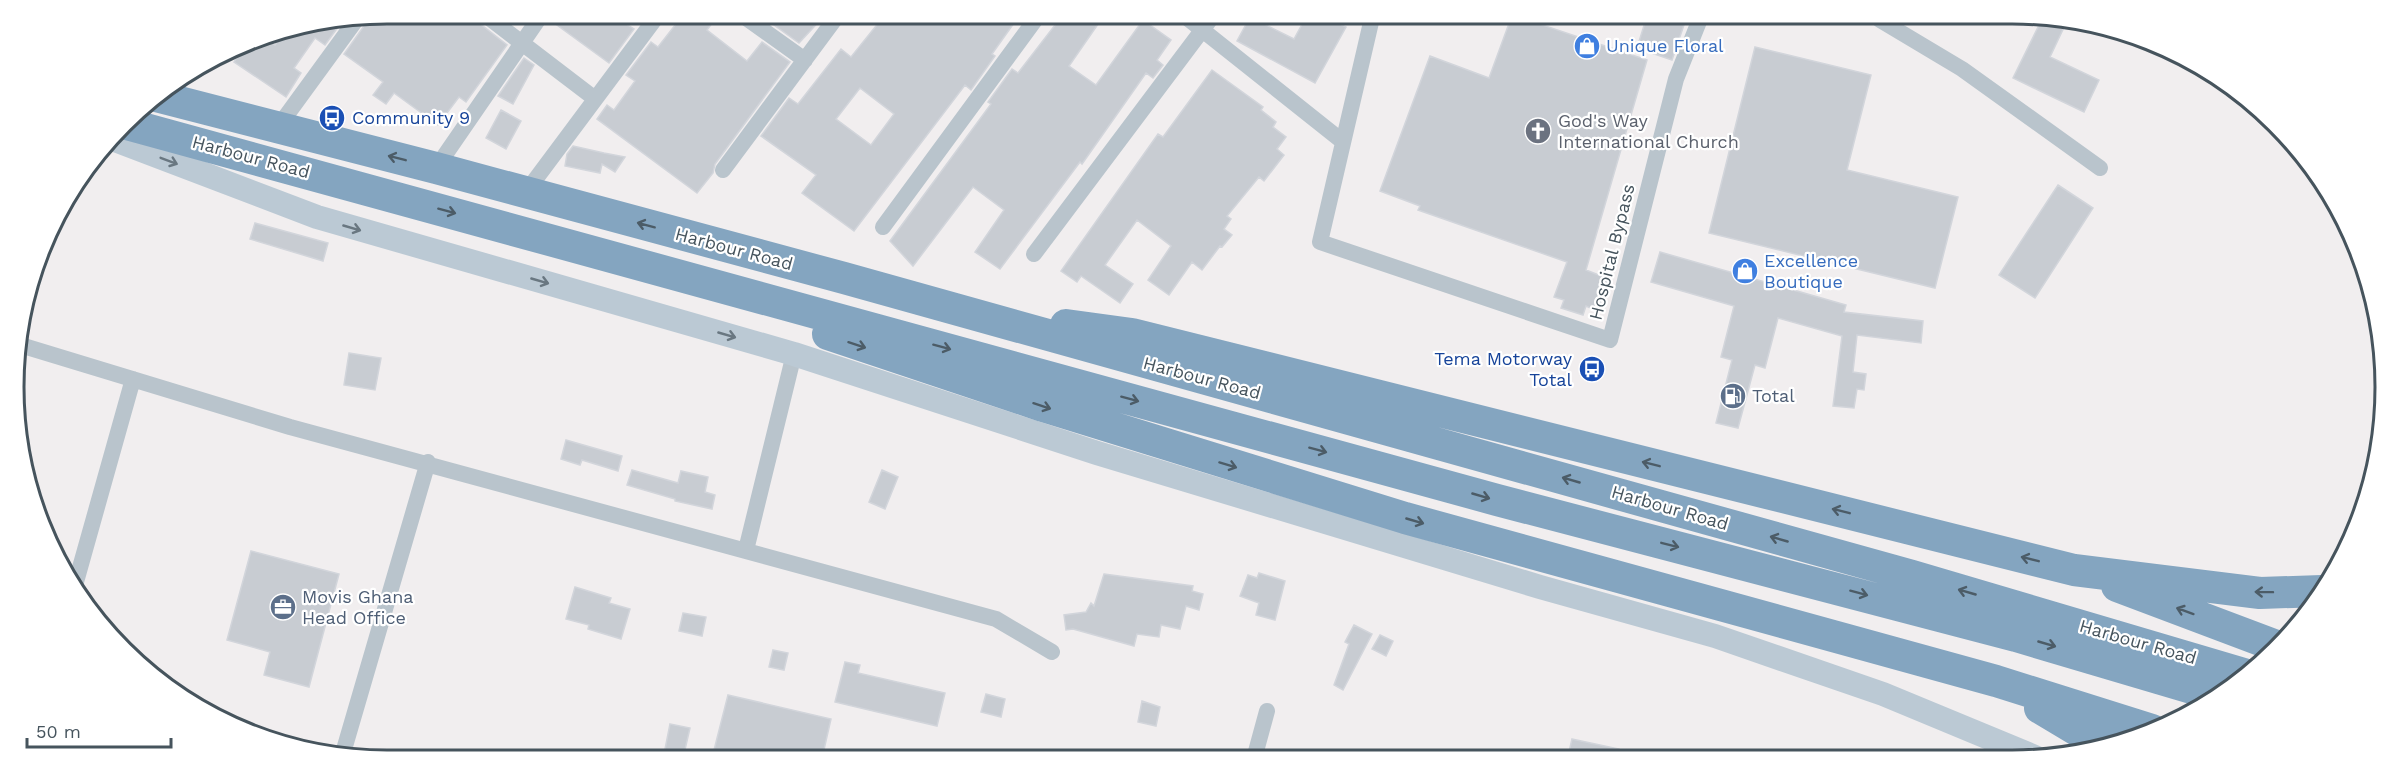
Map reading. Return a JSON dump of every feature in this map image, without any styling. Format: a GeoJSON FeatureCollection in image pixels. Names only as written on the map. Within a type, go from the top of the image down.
{"type":"FeatureCollection","features":[{"type":"Feature","properties":{"kind":"highway","name":"Harbour Road"},"geometry":{"type":"LineString","coordinates":[[166,99],[526,192],[1371,424],[1912,576],[2237,672]]}},
{"type":"Feature","properties":{"kind":"highway","name":"Harbour Road"},"geometry":{"type":"LineString","coordinates":[[134,126],[1497,500],[1867,595],[2124,666],[2208,693]]}},
{"type":"Feature","properties":{"kind":"highway"},"geometry":{"type":"LineString","coordinates":[[744,292],[843,341],[1227,465],[1428,525],[1996,681],[2140,726]]}},
{"type":"Feature","properties":{"kind":"highway"},"geometry":{"type":"LineString","coordinates":[[997,322],[1055,324],[1132,334],[2074,570],[2270,643]]}},
{"type":"Feature","properties":{"kind":"highway"},"geometry":{"type":"LineString","coordinates":[[2074,570],[2260,592],[2312,591]]}},
{"type":"Feature","properties":{"kind":"highway"},"geometry":{"type":"LineString","coordinates":[[1996,681],[2095,740]]}},
{"type":"Feature","properties":{"kind":"street"},"geometry":{"type":"LineString","coordinates":[[497,24],[594,98]]}},
{"type":"Feature","properties":{"kind":"street"},"geometry":{"type":"LineString","coordinates":[[436,168],[535,24]]}},
{"type":"Feature","properties":{"kind":"street"},"geometry":{"type":"LineString","coordinates":[[526,192],[651,24]]}},
{"type":"Feature","properties":{"kind":"street"},"geometry":{"type":"LineString","coordinates":[[755,24],[805,60]]}},
{"type":"Feature","properties":{"kind":"street"},"geometry":{"type":"LineString","coordinates":[[723,170],[831,24]]}},
{"type":"Feature","properties":{"kind":"street"},"geometry":{"type":"LineString","coordinates":[[883,227],[1032,24]]}},
{"type":"Feature","properties":{"kind":"street"},"geometry":{"type":"LineString","coordinates":[[1034,254],[1206,24]]}},
{"type":"Feature","properties":{"kind":"street"},"geometry":{"type":"LineString","coordinates":[[1208,24],[1342,141],[1371,24]]}},
{"type":"Feature","properties":{"kind":"street","name":"Hospital Bypass"},"geometry":{"type":"LineString","coordinates":[[1342,141],[1320,242],[1610,340],[1676,79],[1698,24]]}},
{"type":"Feature","properties":{"kind":"street"},"geometry":{"type":"LineString","coordinates":[[1887,24],[1962,69],[2100,168]]}},
{"type":"Feature","properties":{"kind":"street"},"geometry":{"type":"LineString","coordinates":[[278,127],[352,26]]}},
{"type":"Feature","properties":{"kind":"street","name":"Harbour Road"},"geometry":{"type":"LineString","coordinates":[[120,142],[317,217],[794,354],[1109,457],[1540,587],[1715,636],[1883,694],[2018,750]]}},
{"type":"Feature","properties":{"kind":"street"},"geometry":{"type":"LineString","coordinates":[[26,347],[290,427],[428,462],[996,619],[1052,652]]}},
{"type":"Feature","properties":{"kind":"street"},"geometry":{"type":"LineString","coordinates":[[746,550],[794,354]]}},
{"type":"Feature","properties":{"kind":"street"},"geometry":{"type":"LineString","coordinates":[[78,576],[134,379]]}},
{"type":"Feature","properties":{"kind":"street"},"geometry":{"type":"LineString","coordinates":[[345,747],[428,462]]}},
{"type":"Feature","properties":{"kind":"street"},"geometry":{"type":"LineString","coordinates":[[1256,750],[1267,711]]}},
{"type":"Feature","properties":{"kind":"building"},"geometry":{"type":"Polygon","coordinates":[[[481,24],[507,45],[466,102],[459,97],[438,125],[394,93],[386,104],[373,95],[383,82],[344,54],[364,26],[481,24]]]}},
{"type":"Feature","properties":{"kind":"building"},"geometry":{"type":"Polygon","coordinates":[[[555,24],[629,24],[634,29],[609,63],[555,24]]]}},
{"type":"Feature","properties":{"kind":"building"},"geometry":{"type":"Polygon","coordinates":[[[676,24],[711,24],[707,30],[747,61],[762,42],[790,62],[715,164],[713,173],[697,193],[597,119],[607,105],[614,110],[635,81],[626,75],[651,42],[658,47],[676,24]]]}},
{"type":"Feature","properties":{"kind":"building"},"geometry":{"type":"Polygon","coordinates":[[[773,24],[817,24],[799,43],[773,24]]]}},
{"type":"Feature","properties":{"kind":"building"},"geometry":{"type":"Polygon","coordinates":[[[878,24],[1013,24],[992,54],[995,56],[971,90],[965,85],[854,231],[802,193],[816,175],[761,136],[789,98],[798,104],[841,49],[851,57],[878,24]],[[860,88],[836,119],[871,145],[894,114],[860,88]]]}},
{"type":"Feature","properties":{"kind":"building"},"geometry":{"type":"Polygon","coordinates":[[[1056,24],[1098,24],[1069,66],[1096,85],[1140,24],[1149,24],[1171,40],[1157,60],[1163,65],[1153,78],[1146,73],[1082,164],[1080,162],[1000,269],[975,252],[1004,210],[973,187],[913,266],[890,241],[991,104],[988,102],[1012,69],[1018,73],[1056,24]]]}},
{"type":"Feature","properties":{"kind":"building"},"geometry":{"type":"Polygon","coordinates":[[[1246,24],[1264,24],[1294,39],[1302,24],[1340,24],[1346,27],[1315,83],[1237,41],[1246,24]]]}},
{"type":"Feature","properties":{"kind":"building"},"geometry":{"type":"Polygon","coordinates":[[[1509,24],[1540,24],[1647,60],[1586,270],[1609,279],[1597,311],[1586,306],[1583,315],[1561,308],[1564,300],[1554,297],[1567,262],[1418,210],[1420,206],[1380,191],[1430,56],[1489,78],[1509,24]]]}},
{"type":"Feature","properties":{"kind":"building"},"geometry":{"type":"Polygon","coordinates":[[[1644,24],[1684,24],[1672,60],[1637,48],[1644,24]]]}},
{"type":"Feature","properties":{"kind":"building"},"geometry":{"type":"Polygon","coordinates":[[[2039,25],[2064,28],[2050,57],[2099,80],[2084,112],[2013,78],[2039,25]]]}},
{"type":"Feature","properties":{"kind":"building"},"geometry":{"type":"Polygon","coordinates":[[[338,27],[325,45],[315,38],[294,68],[301,73],[286,97],[234,62],[238,56],[271,43],[275,45],[278,41],[293,36],[338,27]]]}},
{"type":"Feature","properties":{"kind":"building"},"geometry":{"type":"Polygon","coordinates":[[[1755,47],[1871,75],[1847,170],[1958,197],[1935,288],[1709,233],[1755,47]]]}},
{"type":"Feature","properties":{"kind":"building"},"geometry":{"type":"Polygon","coordinates":[[[524,58],[534,65],[513,104],[498,96],[524,58]]]}},
{"type":"Feature","properties":{"kind":"building"},"geometry":{"type":"Polygon","coordinates":[[[1212,70],[1263,107],[1261,110],[1276,122],[1273,127],[1286,137],[1277,149],[1284,155],[1264,181],[1259,177],[1227,216],[1231,219],[1224,229],[1232,235],[1222,247],[1220,246],[1202,270],[1192,262],[1169,295],[1148,280],[1171,246],[1137,220],[1105,265],[1133,284],[1120,303],[1081,276],[1077,282],[1061,271],[1158,134],[1163,137],[1212,70]]]}},
{"type":"Feature","properties":{"kind":"building"},"geometry":{"type":"Polygon","coordinates":[[[501,110],[521,121],[506,149],[486,138],[501,110]]]}},
{"type":"Feature","properties":{"kind":"building"},"geometry":{"type":"Polygon","coordinates":[[[573,146],[625,157],[615,172],[602,164],[600,173],[565,166],[567,154],[573,146]]]}},
{"type":"Feature","properties":{"kind":"building"},"geometry":{"type":"Polygon","coordinates":[[[2058,185],[2093,208],[2035,298],[1999,275],[2058,185]]]}},
{"type":"Feature","properties":{"kind":"building"},"geometry":{"type":"Polygon","coordinates":[[[255,223],[328,243],[323,261],[250,239],[255,223]]]}},
{"type":"Feature","properties":{"kind":"building"},"geometry":{"type":"Polygon","coordinates":[[[1660,252],[1846,305],[1844,312],[1923,321],[1921,343],[1857,335],[1853,372],[1866,374],[1864,390],[1857,389],[1854,408],[1833,406],[1842,336],[1778,318],[1765,368],[1755,365],[1738,428],[1716,423],[1732,360],[1721,357],[1734,306],[1651,282],[1660,252]]]}},
{"type":"Feature","properties":{"kind":"building"},"geometry":{"type":"Polygon","coordinates":[[[349,353],[381,358],[375,390],[344,385],[349,353]]]}},
{"type":"Feature","properties":{"kind":"building"},"geometry":{"type":"Polygon","coordinates":[[[566,440],[622,456],[618,471],[582,460],[580,465],[561,459],[566,440]]]}},
{"type":"Feature","properties":{"kind":"building"},"geometry":{"type":"Polygon","coordinates":[[[632,470],[678,483],[681,471],[708,477],[705,492],[715,495],[712,509],[675,501],[675,499],[627,485],[632,470]]]}},
{"type":"Feature","properties":{"kind":"building"},"geometry":{"type":"Polygon","coordinates":[[[882,470],[898,477],[885,509],[869,502],[882,470]]]}},
{"type":"Feature","properties":{"kind":"building","name":"Movis Ghana Head Office"},"geometry":{"type":"Polygon","coordinates":[[[251,551],[339,574],[309,687],[264,675],[270,652],[227,640],[251,551]]]}},
{"type":"Feature","properties":{"kind":"building"},"geometry":{"type":"Polygon","coordinates":[[[1259,573],[1285,581],[1275,620],[1256,615],[1259,603],[1240,596],[1248,575],[1257,578],[1259,573]]]}},
{"type":"Feature","properties":{"kind":"building"},"geometry":{"type":"Polygon","coordinates":[[[1104,574],[1193,586],[1192,591],[1203,594],[1199,610],[1186,606],[1180,629],[1161,625],[1159,637],[1137,634],[1134,646],[1073,629],[1066,630],[1064,615],[1086,612],[1091,603],[1094,606],[1104,574]]]}},
{"type":"Feature","properties":{"kind":"building"},"geometry":{"type":"Polygon","coordinates":[[[575,587],[611,598],[609,603],[630,609],[621,639],[588,629],[589,625],[566,619],[575,587]]]}},
{"type":"Feature","properties":{"kind":"building"},"geometry":{"type":"Polygon","coordinates":[[[683,613],[706,617],[702,636],[679,631],[683,613]]]}},
{"type":"Feature","properties":{"kind":"building"},"geometry":{"type":"Polygon","coordinates":[[[1354,625],[1372,634],[1343,690],[1334,685],[1349,644],[1345,642],[1354,625]]]}},
{"type":"Feature","properties":{"kind":"building"},"geometry":{"type":"Polygon","coordinates":[[[1380,635],[1393,641],[1386,656],[1372,649],[1380,635]]]}},
{"type":"Feature","properties":{"kind":"building"},"geometry":{"type":"Polygon","coordinates":[[[773,650],[788,653],[784,670],[769,667],[773,650]]]}},
{"type":"Feature","properties":{"kind":"building"},"geometry":{"type":"Polygon","coordinates":[[[845,662],[860,665],[858,673],[945,693],[937,726],[835,702],[845,662]]]}},
{"type":"Feature","properties":{"kind":"building"},"geometry":{"type":"Polygon","coordinates":[[[986,694],[1005,699],[1001,717],[981,712],[986,694]]]}},
{"type":"Feature","properties":{"kind":"building"},"geometry":{"type":"Polygon","coordinates":[[[728,695],[831,719],[824,750],[714,750],[728,695]]]}},
{"type":"Feature","properties":{"kind":"building"},"geometry":{"type":"Polygon","coordinates":[[[1142,701],[1160,707],[1156,726],[1138,722],[1142,701]]]}},
{"type":"Feature","properties":{"kind":"building"},"geometry":{"type":"Polygon","coordinates":[[[670,724],[690,728],[685,750],[665,750],[670,724]]]}},
{"type":"Feature","properties":{"kind":"building"},"geometry":{"type":"Polygon","coordinates":[[[1572,739],[1619,749],[1619,750],[1569,750],[1572,739]]]}},
{"type":"Feature","properties":{"kind":"place","name":"Unique Floral"},"geometry":{"type":"Point","coordinates":[1587,46]}},
{"type":"Feature","properties":{"kind":"place","name":"Community 9"},"geometry":{"type":"Point","coordinates":[332,118]}},
{"type":"Feature","properties":{"kind":"place","name":"God's Way International Church"},"geometry":{"type":"Point","coordinates":[1538,131]}},
{"type":"Feature","properties":{"kind":"place","name":"Excellence Boutique"},"geometry":{"type":"Point","coordinates":[1745,271]}},
{"type":"Feature","properties":{"kind":"place","name":"Tema Motorway Total"},"geometry":{"type":"Point","coordinates":[1592,369]}},
{"type":"Feature","properties":{"kind":"place","name":"Total"},"geometry":{"type":"Point","coordinates":[1733,396]}},
{"type":"Feature","properties":{"kind":"place","name":"Movis Ghana Head Office"},"geometry":{"type":"Point","coordinates":[283,607]}}]}
